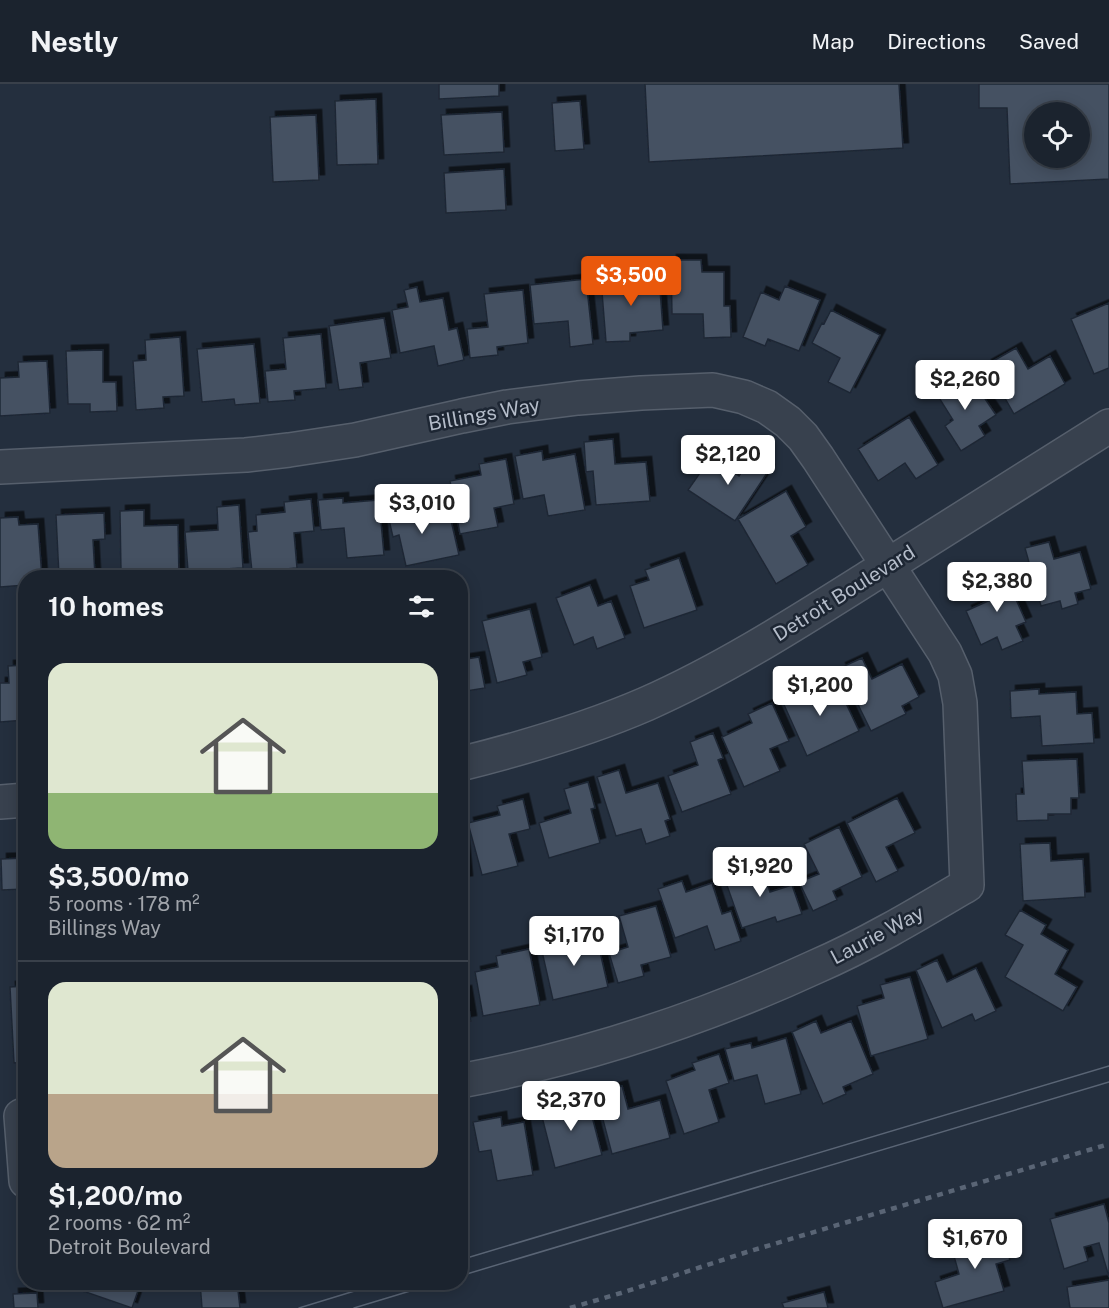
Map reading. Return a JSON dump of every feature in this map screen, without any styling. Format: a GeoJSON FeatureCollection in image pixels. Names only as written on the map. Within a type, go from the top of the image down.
{"type":"FeatureCollection","features":[{"type":"Feature","properties":{"kind":"street","name":"Billings Way"},"geometry":{"type":"LineString","coordinates":[[0,467],[289,450],[355,440],[507,407],[589,397],[713,390],[744,397],[788,422],[803,437],[818,458],[889,565]]}},
{"type":"Feature","properties":{"kind":"street","name":"Detroit Boulevard"},"geometry":{"type":"LineString","coordinates":[[468,762],[525,748],[577,731],[645,704],[711,673],[775,637],[1109,426]]}},
{"type":"Feature","properties":{"kind":"street","name":"Laurie Way"},"geometry":{"type":"LineString","coordinates":[[468,1079],[572,1056],[721,1007],[817,967],[909,919],[967,885],[960,703],[955,675],[945,652],[889,565]]}},
{"type":"Feature","properties":{"kind":"street"},"geometry":{"type":"LineString","coordinates":[[0,802],[18,801]]}},
{"type":"Feature","properties":{"kind":"building"},"geometry":{"type":"Polygon","coordinates":[[[439,84],[499,84],[499,96],[439,99],[439,84]]]}},
{"type":"Feature","properties":{"kind":"building"},"geometry":{"type":"Polygon","coordinates":[[[645,84],[899,84],[903,148],[649,162],[645,84]]]}},
{"type":"Feature","properties":{"kind":"building"},"geometry":{"type":"Polygon","coordinates":[[[979,84],[1109,84],[1109,179],[1010,184],[1007,108],[979,108],[979,84]]]}},
{"type":"Feature","properties":{"kind":"building"},"geometry":{"type":"Polygon","coordinates":[[[376,99],[378,164],[337,165],[335,101],[376,99]]]}},
{"type":"Feature","properties":{"kind":"building"},"geometry":{"type":"Polygon","coordinates":[[[580,101],[584,149],[555,151],[552,103],[580,101]]]}},
{"type":"Feature","properties":{"kind":"building"},"geometry":{"type":"Polygon","coordinates":[[[502,112],[504,152],[444,155],[441,115],[502,112]]]}},
{"type":"Feature","properties":{"kind":"building"},"geometry":{"type":"Polygon","coordinates":[[[316,115],[319,180],[273,182],[270,117],[316,115]]]}},
{"type":"Feature","properties":{"kind":"building"},"geometry":{"type":"Polygon","coordinates":[[[504,169],[506,210],[446,213],[444,173],[504,169]]]}},
{"type":"Feature","properties":{"kind":"building"},"geometry":{"type":"Polygon","coordinates":[[[671,260],[701,260],[702,272],[724,272],[724,306],[730,306],[731,337],[704,338],[703,314],[672,314],[671,260]]]}},
{"type":"Feature","properties":{"kind":"building"},"geometry":{"type":"Polygon","coordinates":[[[659,276],[663,330],[630,333],[630,341],[606,342],[601,280],[659,276]]]}},
{"type":"Feature","properties":{"kind":"building"},"geometry":{"type":"Polygon","coordinates":[[[586,279],[593,344],[570,347],[568,321],[534,324],[530,285],[586,279]]]}},
{"type":"Feature","properties":{"kind":"building"},"geometry":{"type":"Polygon","coordinates":[[[785,286],[820,300],[799,351],[768,339],[765,346],[743,337],[761,292],[779,300],[785,286]]]}},
{"type":"Feature","properties":{"kind":"building"},"geometry":{"type":"Polygon","coordinates":[[[417,287],[420,302],[443,298],[449,330],[457,328],[464,360],[438,366],[434,346],[400,353],[392,310],[408,307],[404,290],[417,287]]]}},
{"type":"Feature","properties":{"kind":"building"},"geometry":{"type":"Polygon","coordinates":[[[523,290],[528,343],[497,347],[498,355],[470,358],[467,329],[488,327],[484,294],[523,290]]]}},
{"type":"Feature","properties":{"kind":"building"},"geometry":{"type":"Polygon","coordinates":[[[1109,303],[1109,368],[1094,374],[1071,319],[1109,303]]]}},
{"type":"Feature","properties":{"kind":"building"},"geometry":{"type":"Polygon","coordinates":[[[831,310],[880,335],[850,393],[828,382],[840,358],[812,343],[831,310]]]}},
{"type":"Feature","properties":{"kind":"building"},"geometry":{"type":"Polygon","coordinates":[[[384,318],[391,358],[360,363],[363,387],[339,390],[329,326],[384,318]]]}},
{"type":"Feature","properties":{"kind":"building"},"geometry":{"type":"Polygon","coordinates":[[[321,334],[326,388],[294,391],[295,400],[268,402],[265,371],[286,369],[283,338],[321,334]]]}},
{"type":"Feature","properties":{"kind":"building"},"geometry":{"type":"Polygon","coordinates":[[[180,337],[184,396],[163,397],[164,408],[136,410],[133,361],[146,360],[145,340],[180,337]]]}},
{"type":"Feature","properties":{"kind":"building"},"geometry":{"type":"Polygon","coordinates":[[[254,344],[260,403],[235,405],[234,399],[202,402],[197,349],[254,344]]]}},
{"type":"Feature","properties":{"kind":"building"},"geometry":{"type":"Polygon","coordinates":[[[1016,348],[1028,369],[1050,356],[1065,384],[1014,414],[986,365],[1016,348]]]}},
{"type":"Feature","properties":{"kind":"building"},"geometry":{"type":"Polygon","coordinates":[[[103,350],[103,382],[116,382],[117,411],[90,412],[90,404],[68,404],[66,351],[103,350]]]}},
{"type":"Feature","properties":{"kind":"building"},"geometry":{"type":"Polygon","coordinates":[[[47,361],[50,413],[0,416],[0,378],[19,377],[18,362],[47,361]]]}},
{"type":"Feature","properties":{"kind":"building"},"geometry":{"type":"Polygon","coordinates":[[[967,372],[996,415],[979,426],[985,436],[961,451],[945,426],[953,420],[936,393],[967,372]]]}},
{"type":"Feature","properties":{"kind":"building"},"geometry":{"type":"Polygon","coordinates":[[[909,417],[938,465],[916,479],[905,463],[878,481],[858,449],[909,417]]]}},
{"type":"Feature","properties":{"kind":"building"},"geometry":{"type":"Polygon","coordinates":[[[613,439],[615,464],[646,462],[650,501],[596,505],[593,471],[586,472],[584,442],[613,439]]]}},
{"type":"Feature","properties":{"kind":"building"},"geometry":{"type":"Polygon","coordinates":[[[542,451],[543,460],[575,454],[585,510],[548,516],[544,495],[523,499],[515,456],[542,451]]]}},
{"type":"Feature","properties":{"kind":"building"},"geometry":{"type":"Polygon","coordinates":[[[711,457],[739,476],[751,458],[769,470],[735,521],[688,490],[711,457]]]}},
{"type":"Feature","properties":{"kind":"building"},"geometry":{"type":"Polygon","coordinates":[[[506,459],[514,504],[494,508],[498,527],[460,534],[450,481],[481,475],[479,464],[506,459]]]}},
{"type":"Feature","properties":{"kind":"building"},"geometry":{"type":"Polygon","coordinates":[[[786,491],[806,527],[791,536],[808,565],[776,584],[738,519],[786,491]]]}},
{"type":"Feature","properties":{"kind":"building"},"geometry":{"type":"Polygon","coordinates":[[[343,498],[343,503],[379,500],[384,555],[347,558],[344,528],[321,530],[318,500],[343,498]]]}},
{"type":"Feature","properties":{"kind":"building"},"geometry":{"type":"Polygon","coordinates":[[[311,499],[314,531],[294,533],[297,568],[252,570],[248,532],[257,531],[256,515],[285,512],[284,502],[311,499]]]}},
{"type":"Feature","properties":{"kind":"building"},"geometry":{"type":"Polygon","coordinates":[[[413,501],[418,524],[450,516],[459,555],[406,566],[399,535],[393,537],[386,507],[413,501]]]}},
{"type":"Feature","properties":{"kind":"building"},"geometry":{"type":"Polygon","coordinates":[[[239,505],[243,568],[188,570],[185,532],[218,530],[217,507],[239,505]]]}},
{"type":"Feature","properties":{"kind":"building"},"geometry":{"type":"Polygon","coordinates":[[[144,510],[144,526],[178,525],[179,570],[121,570],[120,511],[144,510]]]}},
{"type":"Feature","properties":{"kind":"building"},"geometry":{"type":"Polygon","coordinates":[[[104,513],[105,539],[93,540],[95,570],[59,570],[56,515],[104,513]]]}},
{"type":"Feature","properties":{"kind":"building"},"geometry":{"type":"Polygon","coordinates":[[[18,517],[19,525],[38,524],[41,570],[18,570],[18,586],[0,587],[0,518],[18,517]]]}},
{"type":"Feature","properties":{"kind":"building"},"geometry":{"type":"Polygon","coordinates":[[[1049,542],[1054,559],[1080,552],[1091,589],[1075,593],[1078,604],[1062,609],[1060,601],[1041,606],[1025,548],[1049,542]]]}},
{"type":"Feature","properties":{"kind":"building"},"geometry":{"type":"Polygon","coordinates":[[[679,558],[697,610],[644,628],[630,586],[649,580],[645,570],[679,558]]]}},
{"type":"Feature","properties":{"kind":"building"},"geometry":{"type":"Polygon","coordinates":[[[1003,570],[1026,622],[1016,626],[1023,641],[1002,650],[997,637],[981,645],[966,611],[988,601],[979,580],[1003,570]]]}},
{"type":"Feature","properties":{"kind":"building"},"geometry":{"type":"Polygon","coordinates":[[[590,585],[598,606],[611,601],[625,638],[597,649],[593,637],[574,645],[556,598],[590,585]]]}},
{"type":"Feature","properties":{"kind":"building"},"geometry":{"type":"Polygon","coordinates":[[[530,609],[542,657],[523,662],[527,675],[497,683],[482,621],[530,609]]]}},
{"type":"Feature","properties":{"kind":"building"},"geometry":{"type":"Polygon","coordinates":[[[479,657],[485,688],[468,691],[468,659],[479,657]]]}},
{"type":"Feature","properties":{"kind":"building"},"geometry":{"type":"Polygon","coordinates":[[[862,658],[872,679],[902,664],[919,697],[902,706],[906,714],[871,731],[840,668],[862,658]]]}},
{"type":"Feature","properties":{"kind":"building"},"geometry":{"type":"Polygon","coordinates":[[[18,665],[18,721],[0,722],[0,683],[9,683],[8,666],[18,665]]]}},
{"type":"Feature","properties":{"kind":"building"},"geometry":{"type":"Polygon","coordinates":[[[835,680],[859,731],[807,756],[781,698],[801,689],[803,695],[835,680]]]}},
{"type":"Feature","properties":{"kind":"building"},"geometry":{"type":"Polygon","coordinates":[[[1039,689],[1039,694],[1076,692],[1077,714],[1092,713],[1094,743],[1042,746],[1040,716],[1011,718],[1010,691],[1039,689]]]}},
{"type":"Feature","properties":{"kind":"building"},"geometry":{"type":"Polygon","coordinates":[[[772,703],[789,741],[770,749],[780,771],[744,787],[722,737],[752,723],[748,714],[772,703]]]}},
{"type":"Feature","properties":{"kind":"building"},"geometry":{"type":"Polygon","coordinates":[[[713,733],[723,758],[718,760],[731,794],[682,812],[668,776],[698,765],[690,742],[713,733]]]}},
{"type":"Feature","properties":{"kind":"building"},"geometry":{"type":"Polygon","coordinates":[[[1077,759],[1079,798],[1071,798],[1071,814],[1048,814],[1048,820],[1017,821],[1016,794],[1024,794],[1022,761],[1077,759]]]}},
{"type":"Feature","properties":{"kind":"building"},"geometry":{"type":"Polygon","coordinates":[[[619,770],[626,793],[658,783],[670,819],[665,821],[670,836],[646,844],[641,829],[616,836],[597,777],[619,770]]]}},
{"type":"Feature","properties":{"kind":"building"},"geometry":{"type":"Polygon","coordinates":[[[588,782],[595,808],[591,809],[600,843],[549,858],[539,823],[571,813],[564,789],[588,782]]]}},
{"type":"Feature","properties":{"kind":"building"},"geometry":{"type":"Polygon","coordinates":[[[897,798],[915,833],[886,847],[898,871],[876,882],[847,823],[897,798]]]}},
{"type":"Feature","properties":{"kind":"building"},"geometry":{"type":"Polygon","coordinates":[[[523,799],[530,829],[509,834],[518,866],[482,875],[468,823],[500,815],[497,806],[523,799]]]}},
{"type":"Feature","properties":{"kind":"building"},"geometry":{"type":"Polygon","coordinates":[[[839,827],[862,877],[833,891],[837,900],[813,911],[799,882],[819,874],[804,844],[839,827]]]}},
{"type":"Feature","properties":{"kind":"building"},"geometry":{"type":"Polygon","coordinates":[[[1050,843],[1051,861],[1083,859],[1085,897],[1023,901],[1020,844],[1050,843]]]}},
{"type":"Feature","properties":{"kind":"building"},"geometry":{"type":"Polygon","coordinates":[[[18,858],[18,889],[2,890],[1,859],[18,858]]]}},
{"type":"Feature","properties":{"kind":"building"},"geometry":{"type":"Polygon","coordinates":[[[761,865],[770,892],[792,885],[802,914],[777,922],[775,917],[742,928],[724,877],[761,865]]]}},
{"type":"Feature","properties":{"kind":"building"},"geometry":{"type":"Polygon","coordinates":[[[682,881],[686,892],[712,883],[722,914],[731,911],[741,941],[715,950],[707,926],[675,938],[658,889],[682,881]]]}},
{"type":"Feature","properties":{"kind":"building"},"geometry":{"type":"Polygon","coordinates":[[[656,906],[671,957],[641,965],[644,976],[618,983],[609,953],[628,947],[619,916],[656,906]]]}},
{"type":"Feature","properties":{"kind":"building"},"geometry":{"type":"Polygon","coordinates":[[[1020,910],[1046,925],[1041,934],[1068,950],[1055,974],[1077,987],[1063,1011],[1005,977],[1023,945],[1005,935],[1020,910]]]}},
{"type":"Feature","properties":{"kind":"building"},"geometry":{"type":"Polygon","coordinates":[[[596,934],[608,987],[553,1000],[541,947],[596,934]]]}},
{"type":"Feature","properties":{"kind":"building"},"geometry":{"type":"Polygon","coordinates":[[[529,949],[540,1005],[483,1016],[475,972],[498,967],[496,956],[529,949]]]}},
{"type":"Feature","properties":{"kind":"building"},"geometry":{"type":"Polygon","coordinates":[[[937,960],[947,982],[976,968],[996,1011],[975,1021],[972,1014],[942,1028],[916,970],[937,960]]]}},
{"type":"Feature","properties":{"kind":"building"},"geometry":{"type":"Polygon","coordinates":[[[910,977],[928,1039],[871,1056],[857,1006],[884,998],[880,985],[910,977]]]}},
{"type":"Feature","properties":{"kind":"building"},"geometry":{"type":"Polygon","coordinates":[[[18,986],[18,1063],[14,1063],[10,987],[18,986]]]}},
{"type":"Feature","properties":{"kind":"building"},"geometry":{"type":"Polygon","coordinates":[[[468,1003],[471,1021],[468,1022],[468,1003]]]}},
{"type":"Feature","properties":{"kind":"building"},"geometry":{"type":"Polygon","coordinates":[[[816,1021],[821,1033],[851,1021],[873,1074],[843,1087],[846,1094],[823,1104],[792,1032],[816,1021]]]}},
{"type":"Feature","properties":{"kind":"building"},"geometry":{"type":"Polygon","coordinates":[[[786,1038],[801,1094],[765,1104],[757,1075],[734,1081],[725,1049],[751,1043],[752,1048],[786,1038]]]}},
{"type":"Feature","properties":{"kind":"building"},"geometry":{"type":"Polygon","coordinates":[[[719,1054],[729,1083],[709,1090],[719,1122],[684,1134],[666,1081],[695,1070],[692,1063],[719,1054]]]}},
{"type":"Feature","properties":{"kind":"building"},"geometry":{"type":"Polygon","coordinates":[[[622,1086],[628,1109],[660,1100],[670,1138],[612,1154],[596,1093],[622,1086]]]}},
{"type":"Feature","properties":{"kind":"building"},"geometry":{"type":"Polygon","coordinates":[[[587,1097],[602,1155],[555,1168],[540,1109],[587,1097]]]}},
{"type":"Feature","properties":{"kind":"building"},"geometry":{"type":"Polygon","coordinates":[[[501,1117],[502,1126],[524,1122],[533,1175],[497,1181],[491,1150],[479,1152],[473,1122],[501,1117]]]}},
{"type":"Feature","properties":{"kind":"building"},"geometry":{"type":"Polygon","coordinates":[[[1104,1204],[1109,1223],[1109,1277],[1099,1243],[1084,1247],[1088,1261],[1064,1269],[1050,1219],[1104,1204]]]}},
{"type":"Feature","properties":{"kind":"building"},"geometry":{"type":"Polygon","coordinates":[[[999,1226],[1010,1260],[996,1264],[1004,1291],[943,1308],[935,1282],[959,1274],[952,1249],[986,1239],[983,1231],[999,1226]]]}},
{"type":"Feature","properties":{"kind":"building"},"geometry":{"type":"Polygon","coordinates":[[[1109,1280],[1109,1308],[1070,1308],[1067,1287],[1109,1280]]]}},
{"type":"Feature","properties":{"kind":"building"},"geometry":{"type":"Polygon","coordinates":[[[80,1290],[138,1290],[132,1308],[80,1290]]]}},
{"type":"Feature","properties":{"kind":"building"},"geometry":{"type":"Polygon","coordinates":[[[201,1290],[238,1290],[240,1308],[202,1308],[201,1290]]]}},
{"type":"Feature","properties":{"kind":"building"},"geometry":{"type":"Polygon","coordinates":[[[824,1292],[828,1308],[784,1308],[782,1303],[824,1292]]]}},
{"type":"Feature","properties":{"kind":"building"},"geometry":{"type":"Polygon","coordinates":[[[37,1293],[38,1308],[14,1308],[13,1294],[37,1293]]]}},
{"type":"Feature","properties":{"kind":"tram line"},"geometry":{"type":"LineString","coordinates":[[468,1258],[1109,1066]]}},
{"type":"Feature","properties":{"kind":"tram line"},"geometry":{"type":"LineString","coordinates":[[468,1274],[1109,1082]]}},
{"type":"Feature","properties":{"kind":"tram line"},"geometry":{"type":"LineString","coordinates":[[299,1308],[358,1290]]}},
{"type":"Feature","properties":{"kind":"tram line"},"geometry":{"type":"LineString","coordinates":[[354,1308],[414,1290]]}},
{"type":"Feature","properties":{"kind":"railway"},"geometry":{"type":"LineString","coordinates":[[570,1308],[747,1252],[1109,1144]]}}]}
